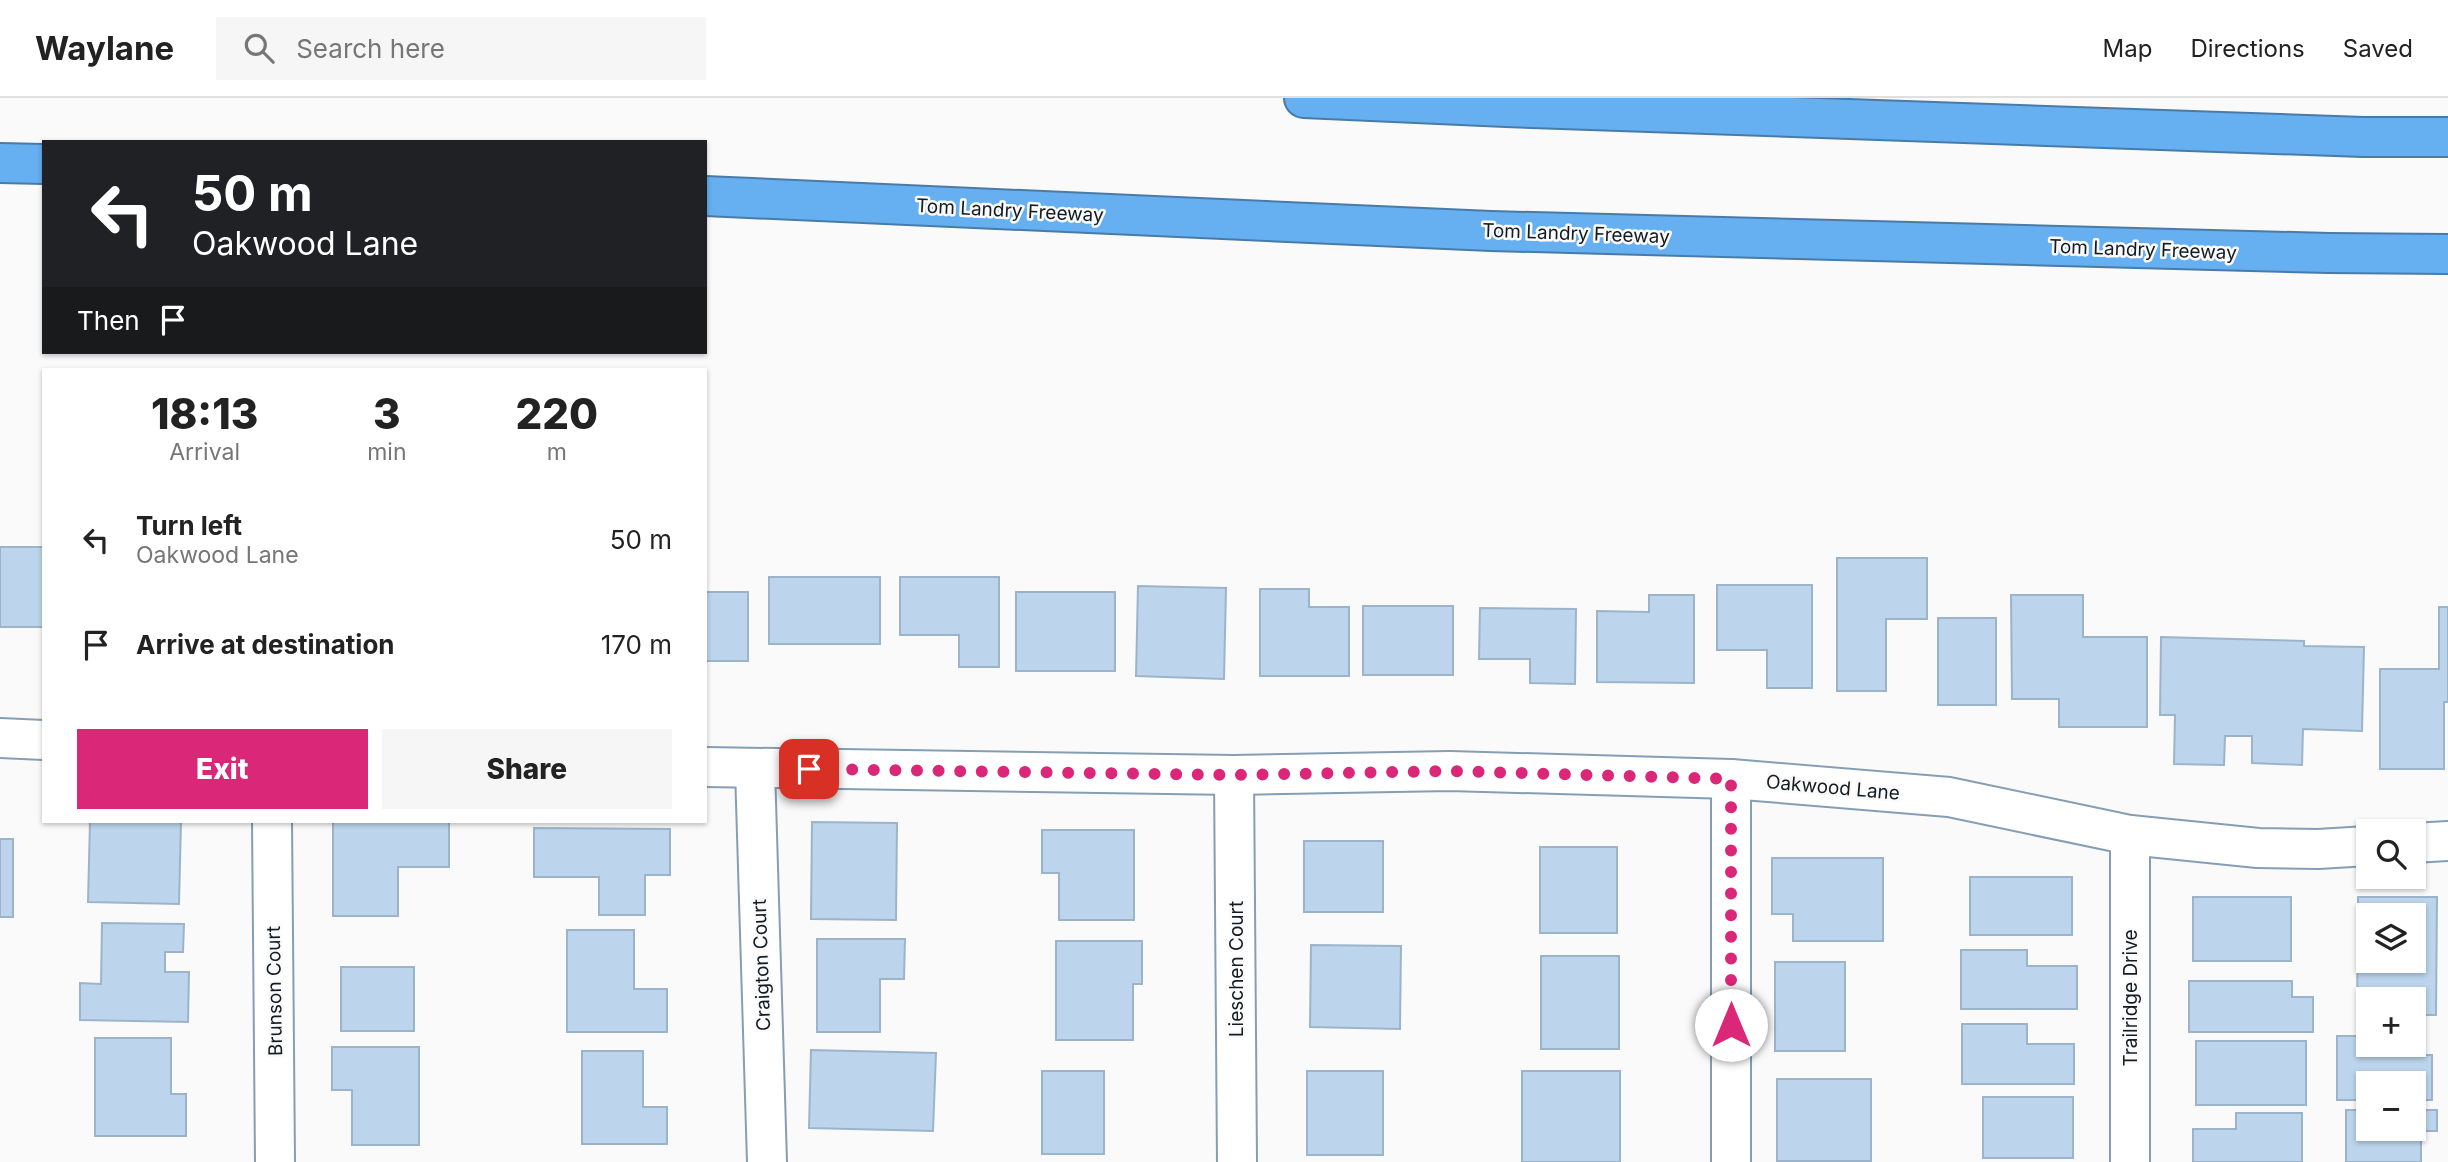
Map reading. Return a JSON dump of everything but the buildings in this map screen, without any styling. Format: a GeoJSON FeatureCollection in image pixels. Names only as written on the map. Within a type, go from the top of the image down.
{"type":"FeatureCollection","features":[{"type":"Feature","properties":{"kind":"highway"},"geometry":{"type":"LineString","coordinates":[[1304,98],[2350,136],[2448,137]]}},
{"type":"Feature","properties":{"kind":"highway"},"geometry":{"type":"LineString","coordinates":[[0,163],[42,164]]}},
{"type":"Feature","properties":{"kind":"highway","name":"Tom Landry Freeway"},"geometry":{"type":"LineString","coordinates":[[707,196],[1491,231],[2329,254],[2448,254]]}},
{"type":"Feature","properties":{"kind":"street"},"geometry":{"type":"LineString","coordinates":[[0,738],[42,740]]}},
{"type":"Feature","properties":{"kind":"street","name":"Oakwood Lane"},"geometry":{"type":"LineString","coordinates":[[707,767],[1234,775],[1450,771],[1731,779],[1949,797],[2130,835],[2258,848],[2356,847]]}},
{"type":"Feature","properties":{"kind":"street","name":"Craigton Court"},"geometry":{"type":"LineString","coordinates":[[755,769],[767,1162]]}},
{"type":"Feature","properties":{"kind":"street","name":"Lieschen Court"},"geometry":{"type":"LineString","coordinates":[[1234,775],[1237,1162]]}},
{"type":"Feature","properties":{"kind":"street"},"geometry":{"type":"LineString","coordinates":[[1731,779],[1731,1162]]}},
{"type":"Feature","properties":{"kind":"street","name":"Brunson Court"},"geometry":{"type":"LineString","coordinates":[[272,823],[275,1162]]}},
{"type":"Feature","properties":{"kind":"street","name":"Trailridge Drive"},"geometry":{"type":"LineString","coordinates":[[2130,835],[2130,1162]]}},
{"type":"Feature","properties":{"kind":"street"},"geometry":{"type":"LineString","coordinates":[[2426,842],[2448,841]]}},
{"type":"Feature","properties":{"kind":"route"},"geometry":{"type":"LineString","coordinates":[[809,769],[1234,775],[1450,771],[1731,779],[1731,1025]]}}]}
